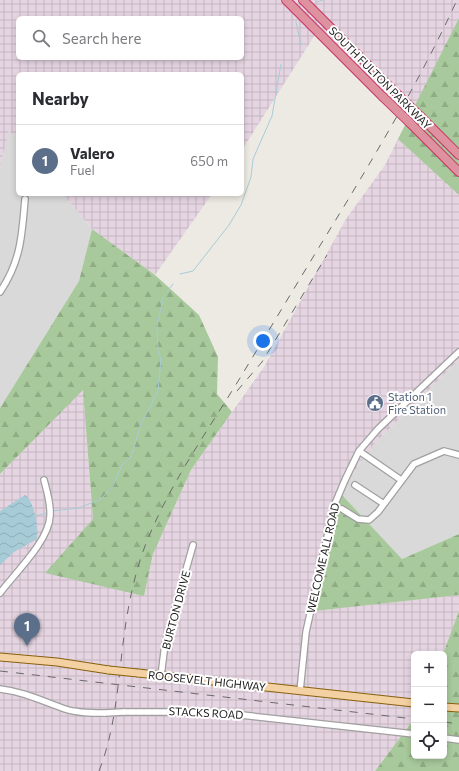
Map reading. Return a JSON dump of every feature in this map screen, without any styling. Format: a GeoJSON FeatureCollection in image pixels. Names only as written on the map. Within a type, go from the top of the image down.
{"type":"FeatureCollection","features":[{"type":"Feature","properties":{"kind":"highway","name":"SOUTH FULTON PARKWAY"},"geometry":{"type":"LineString","coordinates":[[286,0],[459,172]]}},
{"type":"Feature","properties":{"kind":"highway","name":"SOUTH FULTON PARKWAY"},"geometry":{"type":"LineString","coordinates":[[303,0],[459,155]]}},
{"type":"Feature","properties":{"kind":"main road","name":"ROOSEVELT HIGHWAY"},"geometry":{"type":"LineString","coordinates":[[0,657],[57,662],[138,674],[411,703]]}},
{"type":"Feature","properties":{"kind":"main road"},"geometry":{"type":"LineString","coordinates":[[447,707],[459,708]]}},
{"type":"Feature","properties":{"kind":"street"},"geometry":{"type":"LineString","coordinates":[[0,292],[15,265],[20,249],[26,199]]}},
{"type":"Feature","properties":{"kind":"street","name":"WELCOME ALL ROAD"},"geometry":{"type":"LineString","coordinates":[[300,691],[303,643],[330,520],[339,493],[359,452],[398,409],[459,352]]}},
{"type":"Feature","properties":{"kind":"street"},"geometry":{"type":"LineString","coordinates":[[342,509],[358,519],[369,520],[384,504],[414,464],[444,451],[459,455]]}},
{"type":"Feature","properties":{"kind":"street"},"geometry":{"type":"LineString","coordinates":[[359,452],[401,480]]}},
{"type":"Feature","properties":{"kind":"street"},"geometry":{"type":"LineString","coordinates":[[0,592],[43,538],[48,527],[50,517],[49,503],[44,480]]}},
{"type":"Feature","properties":{"kind":"street"},"geometry":{"type":"LineString","coordinates":[[355,485],[384,504]]}},
{"type":"Feature","properties":{"kind":"street","name":"BURTON DRIVE"},"geometry":{"type":"LineString","coordinates":[[161,676],[165,644],[193,545]]}},
{"type":"Feature","properties":{"kind":"street","name":"STACKS ROAD"},"geometry":{"type":"LineString","coordinates":[[0,689],[32,696],[66,710],[87,713],[214,712],[411,734]]}},
{"type":"Feature","properties":{"kind":"street"},"geometry":{"type":"LineString","coordinates":[[447,738],[459,740]]}},
{"type":"Feature","properties":{"kind":"shaded area"},"geometry":{"type":"Polygon","coordinates":[[[0,0],[459,0],[459,18],[411,114],[320,27],[244,147],[244,72],[16,72],[16,138],[9,130],[0,167],[0,0]]]}},
{"type":"Feature","properties":{"kind":"shaded area"},"geometry":{"type":"Polygon","coordinates":[[[9,129],[16,138],[16,196],[65,196],[92,229],[79,281],[0,408],[0,167],[9,129]]]}},
{"type":"Feature","properties":{"kind":"shaded area"},"geometry":{"type":"Polygon","coordinates":[[[398,139],[459,195],[459,360],[377,441],[355,470],[341,498],[324,550],[314,610],[459,595],[459,611],[444,651],[411,651],[411,723],[375,771],[0,771],[0,474],[83,389],[93,519],[144,596],[153,554],[191,470],[264,367],[346,219],[385,165],[398,139]]]}},
{"type":"Feature","properties":{"kind":"shaded area"},"geometry":{"type":"Polygon","coordinates":[[[65,196],[211,196],[155,275],[92,229],[65,196]]]}},
{"type":"Feature","properties":{"kind":"shaded area"},"geometry":{"type":"Polygon","coordinates":[[[459,360],[459,534],[402,559],[342,495],[355,470],[377,441],[459,360]]]}},
{"type":"Feature","properties":{"kind":"green space"},"geometry":{"type":"Polygon","coordinates":[[[459,18],[459,195],[398,139],[459,18]]]}},
{"type":"Feature","properties":{"kind":"green space"},"geometry":{"type":"Polygon","coordinates":[[[92,229],[155,275],[199,315],[218,357],[217,394],[232,412],[191,470],[153,554],[144,596],[45,573],[93,519],[83,390],[0,474],[0,408],[79,281],[92,229]]]}},
{"type":"Feature","properties":{"kind":"green space"},"geometry":{"type":"Polygon","coordinates":[[[342,495],[402,559],[459,534],[459,595],[314,611],[324,550],[342,495]]]}},
{"type":"Feature","properties":{"kind":"green space"},"geometry":{"type":"Polygon","coordinates":[[[459,611],[459,771],[375,771],[411,723],[411,759],[447,759],[447,651],[444,651],[459,611]]]}},
{"type":"Feature","properties":{"kind":"water"},"geometry":{"type":"Polygon","coordinates":[[[25,495],[31,503],[35,515],[37,539],[14,552],[0,565],[0,511],[25,495]]]}},
{"type":"Feature","properties":{"kind":"waterway"},"geometry":{"type":"LineString","coordinates":[[317,2],[323,0]]}},
{"type":"Feature","properties":{"kind":"waterway"},"geometry":{"type":"LineString","coordinates":[[296,22],[301,45]]}},
{"type":"Feature","properties":{"kind":"waterway"},"geometry":{"type":"LineString","coordinates":[[180,274],[193,271],[229,225],[241,205],[251,177],[253,159],[272,116],[281,64]]}},
{"type":"Feature","properties":{"kind":"waterway"},"geometry":{"type":"LineString","coordinates":[[167,292],[173,284]]}},
{"type":"Feature","properties":{"kind":"waterway"},"geometry":{"type":"LineString","coordinates":[[52,511],[79,508],[101,499],[113,486],[122,465],[131,457],[141,424],[158,391],[161,359],[158,351],[157,326],[164,295]]}},
{"type":"Feature","properties":{"kind":"waterway"},"geometry":{"type":"LineString","coordinates":[[35,516],[47,513]]}},
{"type":"Feature","properties":{"kind":"railway"},"geometry":{"type":"LineString","coordinates":[[99,771],[105,755],[113,721],[131,594],[142,553],[153,527],[172,489],[194,451],[240,378],[388,131],[417,80],[457,0]]}},
{"type":"Feature","properties":{"kind":"railway"},"geometry":{"type":"LineString","coordinates":[[237,391],[262,362],[327,255]]}},
{"type":"Feature","properties":{"kind":"railway"},"geometry":{"type":"LineString","coordinates":[[0,671],[411,719]]}},
{"type":"Feature","properties":{"kind":"railway"},"geometry":{"type":"LineString","coordinates":[[447,722],[459,724]]}},
{"type":"Feature","properties":{"kind":"place","name":"Station 1 Fire Station"},"geometry":{"type":"Point","coordinates":[375,403]}},
{"type":"Feature","properties":{"kind":"place","name":"Valero"},"geometry":{"type":"Point","coordinates":[27,646]}}]}
